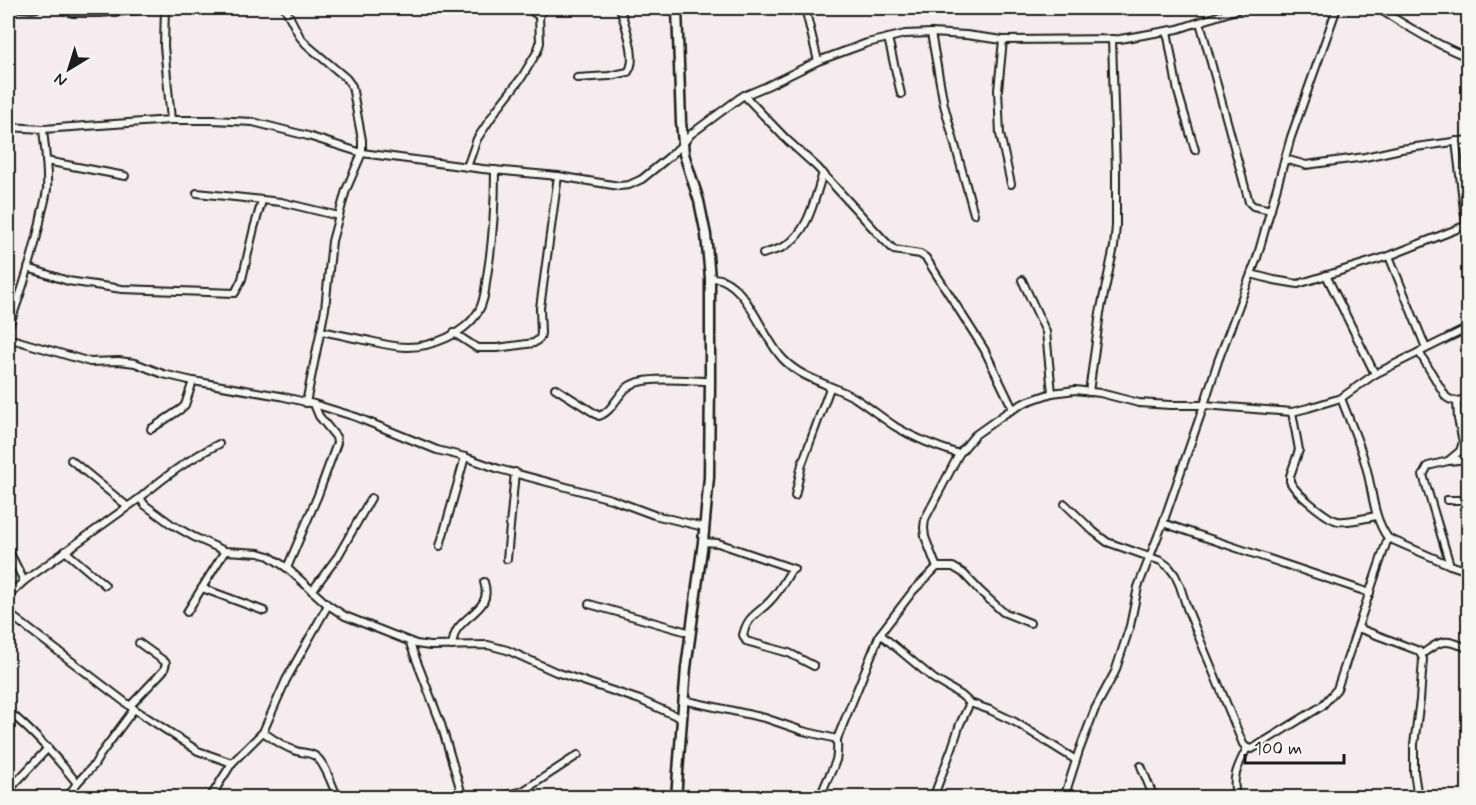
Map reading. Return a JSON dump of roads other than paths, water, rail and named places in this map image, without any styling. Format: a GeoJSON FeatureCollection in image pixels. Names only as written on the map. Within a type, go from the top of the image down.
{"type":"FeatureCollection","features":[{"type":"Feature","properties":{"kind":"street"},"geometry":{"type":"LineString","coordinates":[[20,8],[37,8]]}},
{"type":"Feature","properties":{"kind":"street"},"geometry":{"type":"LineString","coordinates":[[60,8],[72,13],[165,8],[164,46],[171,120]]}},
{"type":"Feature","properties":{"kind":"street"},"geometry":{"type":"LineString","coordinates":[[285,8],[300,37],[352,86],[361,130],[362,153],[346,190],[332,242],[325,309],[306,403]]}},
{"type":"Feature","properties":{"kind":"street"},"geometry":{"type":"LineString","coordinates":[[528,8],[539,16]]}},
{"type":"Feature","properties":{"kind":"street"},"geometry":{"type":"LineString","coordinates":[[468,167],[477,139],[522,77],[537,52],[540,36],[539,16],[545,8]]}},
{"type":"Feature","properties":{"kind":"street"},"geometry":{"type":"LineString","coordinates":[[577,78],[609,76],[628,72],[631,68],[631,50],[620,8]]}},
{"type":"Feature","properties":{"kind":"street"},"geometry":{"type":"LineString","coordinates":[[675,798],[681,718],[710,477],[710,278],[706,235],[699,201],[684,154],[677,8]]}},
{"type":"Feature","properties":{"kind":"street"},"geometry":{"type":"LineString","coordinates":[[805,8],[818,61]]}},
{"type":"Feature","properties":{"kind":"street"},"geometry":{"type":"LineString","coordinates":[[8,127],[43,129],[171,120],[253,122],[362,153],[558,176],[619,186],[629,185],[642,179],[683,144],[691,134],[744,95],[818,61],[867,43],[905,34],[931,33],[1003,40],[1112,39],[1167,31],[1242,8]]}},
{"type":"Feature","properties":{"kind":"street"},"geometry":{"type":"LineString","coordinates":[[1064,798],[1095,710],[1115,672],[1130,626],[1138,587],[1163,524],[1218,361],[1257,258],[1291,137],[1337,8]]}},
{"type":"Feature","properties":{"kind":"street"},"geometry":{"type":"LineString","coordinates":[[1377,8],[1419,33],[1468,57]]}},
{"type":"Feature","properties":{"kind":"street"},"geometry":{"type":"LineString","coordinates":[[1200,22],[1249,202],[1253,206],[1271,210]]}},
{"type":"Feature","properties":{"kind":"street"},"geometry":{"type":"LineString","coordinates":[[1167,31],[1178,92],[1195,150]]}},
{"type":"Feature","properties":{"kind":"street"},"geometry":{"type":"LineString","coordinates":[[931,33],[946,114],[974,214]]}},
{"type":"Feature","properties":{"kind":"street"},"geometry":{"type":"LineString","coordinates":[[888,38],[901,94]]}},
{"type":"Feature","properties":{"kind":"street"},"geometry":{"type":"LineString","coordinates":[[1089,392],[1100,313],[1114,247],[1116,226],[1112,39]]}},
{"type":"Feature","properties":{"kind":"street"},"geometry":{"type":"LineString","coordinates":[[1003,40],[998,90],[999,126],[1011,184]]}},
{"type":"Feature","properties":{"kind":"street"},"geometry":{"type":"LineString","coordinates":[[744,95],[786,139],[823,172],[894,250],[920,254],[926,258],[984,349],[1013,409]]}},
{"type":"Feature","properties":{"kind":"street"},"geometry":{"type":"LineString","coordinates":[[8,329],[40,226],[46,189],[43,129]]}},
{"type":"Feature","properties":{"kind":"street"},"geometry":{"type":"LineString","coordinates":[[1285,159],[1306,165],[1468,140]]}},
{"type":"Feature","properties":{"kind":"street"},"geometry":{"type":"LineString","coordinates":[[1251,274],[1298,284],[1389,256],[1468,227],[1466,195],[1456,141]]}},
{"type":"Feature","properties":{"kind":"street"},"geometry":{"type":"LineString","coordinates":[[46,161],[125,176]]}},
{"type":"Feature","properties":{"kind":"street"},"geometry":{"type":"LineString","coordinates":[[321,331],[404,347],[430,344],[464,328],[474,319],[484,299],[491,251],[495,170]]}},
{"type":"Feature","properties":{"kind":"street"},"geometry":{"type":"LineString","coordinates":[[763,254],[785,246],[798,236],[808,217],[823,172]]}},
{"type":"Feature","properties":{"kind":"street"},"geometry":{"type":"LineString","coordinates":[[454,333],[477,348],[534,343],[540,338],[540,308],[558,176]]}},
{"type":"Feature","properties":{"kind":"street"},"geometry":{"type":"LineString","coordinates":[[197,193],[281,202],[339,216]]}},
{"type":"Feature","properties":{"kind":"street"},"geometry":{"type":"LineString","coordinates":[[28,268],[68,282],[122,289],[235,293],[242,279],[262,201]]}},
{"type":"Feature","properties":{"kind":"street"},"geometry":{"type":"LineString","coordinates":[[1389,256],[1426,348]]}},
{"type":"Feature","properties":{"kind":"street"},"geometry":{"type":"LineString","coordinates":[[1326,275],[1375,374]]}},
{"type":"Feature","properties":{"kind":"street"},"geometry":{"type":"LineString","coordinates":[[710,278],[721,279],[732,285],[742,296],[773,346],[797,372],[855,399],[908,433],[959,454]]}},
{"type":"Feature","properties":{"kind":"street"},"geometry":{"type":"LineString","coordinates":[[1022,280],[1046,332],[1053,393]]}},
{"type":"Feature","properties":{"kind":"street"},"geometry":{"type":"LineString","coordinates":[[938,567],[925,537],[925,519],[959,454],[975,435],[1026,402],[1053,393],[1075,390],[1139,403],[1204,405],[1292,412],[1341,398],[1375,374],[1468,327]]}},
{"type":"Feature","properties":{"kind":"street"},"geometry":{"type":"LineString","coordinates":[[8,338],[90,362],[135,363],[163,374],[193,381],[314,404],[356,417],[437,450],[611,499],[654,515],[704,527]]}},
{"type":"Feature","properties":{"kind":"street"},"geometry":{"type":"LineString","coordinates":[[1419,352],[1446,397],[1457,402],[1468,398]]}},
{"type":"Feature","properties":{"kind":"street"},"geometry":{"type":"LineString","coordinates":[[555,388],[598,416],[604,415],[625,388],[645,380],[710,381]]}},
{"type":"Feature","properties":{"kind":"street"},"geometry":{"type":"LineString","coordinates":[[151,429],[185,405],[193,381]]}},
{"type":"Feature","properties":{"kind":"street"},"geometry":{"type":"LineString","coordinates":[[795,496],[802,464],[830,388]]}},
{"type":"Feature","properties":{"kind":"street"},"geometry":{"type":"LineString","coordinates":[[1341,398],[1365,464],[1376,516],[1382,530],[1388,538],[1468,572]]}},
{"type":"Feature","properties":{"kind":"street"},"geometry":{"type":"LineString","coordinates":[[1448,461],[1460,451],[1463,442],[1457,402]]}},
{"type":"Feature","properties":{"kind":"street"},"geometry":{"type":"LineString","coordinates":[[287,568],[338,443],[336,437],[319,416],[314,404]]}},
{"type":"Feature","properties":{"kind":"street"},"geometry":{"type":"LineString","coordinates":[[1292,412],[1299,450],[1290,476],[1293,485],[1304,498],[1327,517],[1338,521],[1376,516]]}},
{"type":"Feature","properties":{"kind":"street"},"geometry":{"type":"LineString","coordinates":[[8,596],[24,581],[140,498],[158,482],[188,461],[219,444]]}},
{"type":"Feature","properties":{"kind":"street"},"geometry":{"type":"LineString","coordinates":[[440,546],[465,457]]}},
{"type":"Feature","properties":{"kind":"street"},"geometry":{"type":"LineString","coordinates":[[1450,565],[1423,475],[1428,466],[1468,459]]}},
{"type":"Feature","properties":{"kind":"street"},"geometry":{"type":"LineString","coordinates":[[71,460],[127,506]]}},
{"type":"Feature","properties":{"kind":"street"},"geometry":{"type":"LineString","coordinates":[[507,559],[515,472]]}},
{"type":"Feature","properties":{"kind":"street"},"geometry":{"type":"LineString","coordinates":[[140,498],[145,505],[171,524],[225,551],[259,553],[269,556],[287,568],[328,605],[345,616],[409,641],[430,646],[488,645],[507,650],[556,672],[640,700],[681,718]]}},
{"type":"Feature","properties":{"kind":"street"},"geometry":{"type":"LineString","coordinates":[[312,591],[338,556],[372,498]]}},
{"type":"Feature","properties":{"kind":"street"},"geometry":{"type":"LineString","coordinates":[[1447,501],[1468,500]]}},
{"type":"Feature","properties":{"kind":"street"},"geometry":{"type":"LineString","coordinates":[[1065,504],[1107,542],[1161,561],[1170,567],[1243,744],[1252,749],[1322,706],[1337,689],[1388,538]]}},
{"type":"Feature","properties":{"kind":"street"},"geometry":{"type":"LineString","coordinates":[[1163,524],[1370,593]]}},
{"type":"Feature","properties":{"kind":"street"},"geometry":{"type":"LineString","coordinates":[[703,542],[718,543],[793,569],[768,604],[749,620],[743,635],[746,641],[789,653],[814,666]]}},
{"type":"Feature","properties":{"kind":"street"},"geometry":{"type":"LineString","coordinates":[[8,549],[24,581]]}},
{"type":"Feature","properties":{"kind":"street"},"geometry":{"type":"LineString","coordinates":[[64,551],[105,585]]}},
{"type":"Feature","properties":{"kind":"street"},"geometry":{"type":"LineString","coordinates":[[187,612],[225,551]]}},
{"type":"Feature","properties":{"kind":"street"},"geometry":{"type":"LineString","coordinates":[[820,798],[827,777],[836,761],[837,739],[880,634],[913,591],[938,567],[953,567],[963,573],[1003,612],[1030,623]]}},
{"type":"Feature","properties":{"kind":"street"},"geometry":{"type":"LineString","coordinates":[[452,646],[459,627],[485,600],[487,591],[484,582]]}},
{"type":"Feature","properties":{"kind":"street"},"geometry":{"type":"LineString","coordinates":[[202,588],[264,611]]}},
{"type":"Feature","properties":{"kind":"street"},"geometry":{"type":"LineString","coordinates":[[589,604],[691,633]]}},
{"type":"Feature","properties":{"kind":"street"},"geometry":{"type":"LineString","coordinates":[[210,798],[232,763],[263,732],[286,680],[328,605]]}},
{"type":"Feature","properties":{"kind":"street"},"geometry":{"type":"LineString","coordinates":[[8,613],[132,707],[198,751],[232,763]]}},
{"type":"Feature","properties":{"kind":"street"},"geometry":{"type":"LineString","coordinates":[[1358,628],[1422,654],[1420,700],[1414,744],[1414,772],[1418,798]]}},
{"type":"Feature","properties":{"kind":"street"},"geometry":{"type":"LineString","coordinates":[[880,634],[934,679],[970,703],[1015,722],[1076,760]]}},
{"type":"Feature","properties":{"kind":"street"},"geometry":{"type":"LineString","coordinates":[[409,641],[441,724],[464,798]]}},
{"type":"Feature","properties":{"kind":"street"},"geometry":{"type":"LineString","coordinates":[[1422,654],[1441,642],[1447,641],[1468,648]]}},
{"type":"Feature","properties":{"kind":"street"},"geometry":{"type":"LineString","coordinates":[[67,798],[94,765],[132,707],[166,666],[164,661],[139,643]]}},
{"type":"Feature","properties":{"kind":"street"},"geometry":{"type":"LineString","coordinates":[[683,700],[765,718],[803,731],[837,739]]}},
{"type":"Feature","properties":{"kind":"street"},"geometry":{"type":"LineString","coordinates":[[933,798],[960,723],[970,703]]}},
{"type":"Feature","properties":{"kind":"street"},"geometry":{"type":"LineString","coordinates":[[8,711],[48,748],[77,783]]}},
{"type":"Feature","properties":{"kind":"street"},"geometry":{"type":"LineString","coordinates":[[263,732],[280,745],[315,756],[322,763],[338,798]]}},
{"type":"Feature","properties":{"kind":"street"},"geometry":{"type":"LineString","coordinates":[[8,791],[48,748]]}},
{"type":"Feature","properties":{"kind":"street"},"geometry":{"type":"LineString","coordinates":[[1237,798],[1234,787],[1235,776],[1247,748]]}},
{"type":"Feature","properties":{"kind":"street"},"geometry":{"type":"LineString","coordinates":[[494,798],[524,791],[578,755]]}},
{"type":"Feature","properties":{"kind":"street"},"geometry":{"type":"LineString","coordinates":[[1141,766],[1154,798]]}}]}
